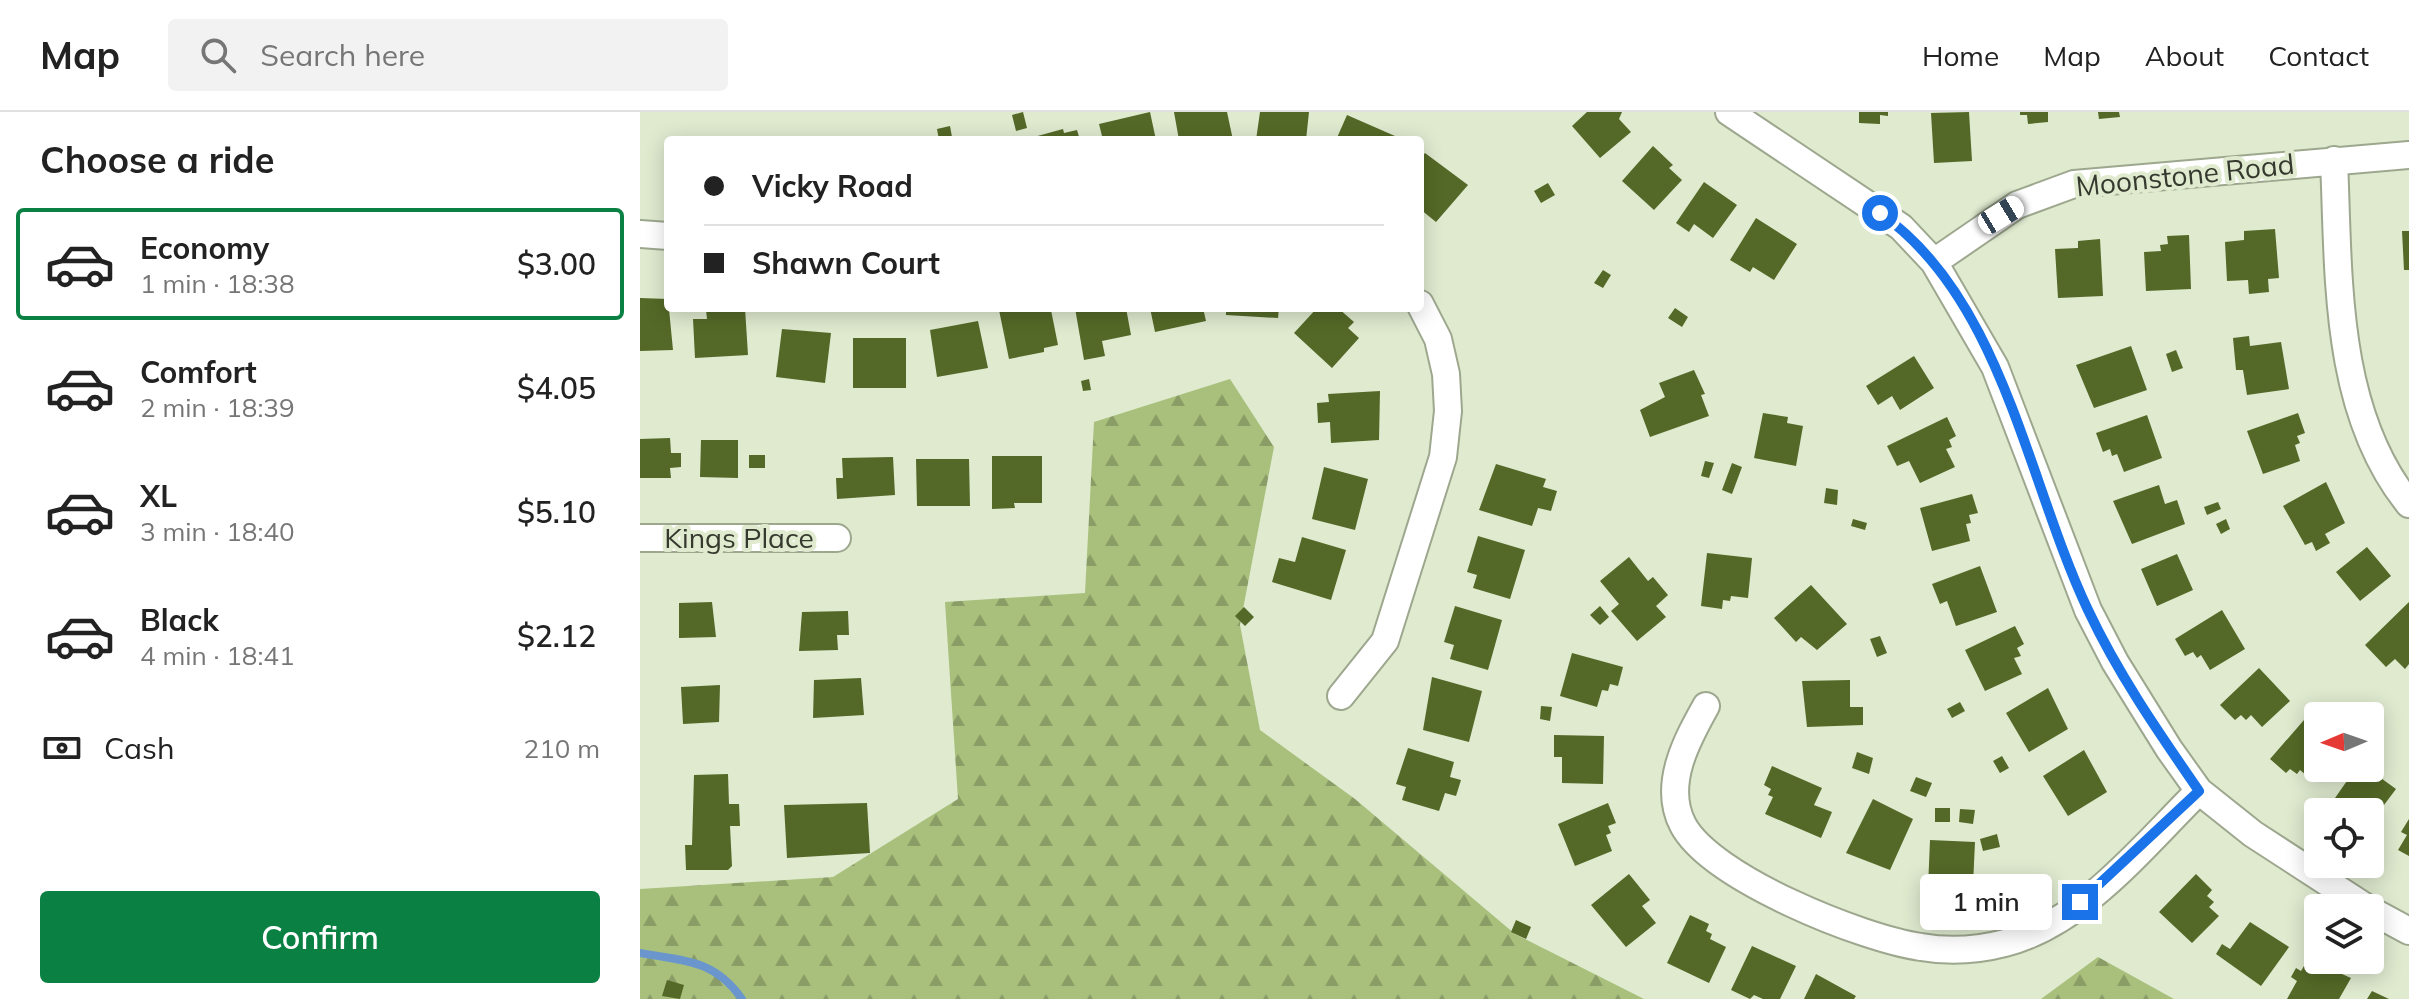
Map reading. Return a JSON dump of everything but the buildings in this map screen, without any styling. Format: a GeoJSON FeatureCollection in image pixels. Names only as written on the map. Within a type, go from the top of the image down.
{"type":"FeatureCollection","features":[{"type":"Feature","properties":{"kind":"street"},"geometry":{"type":"LineString","coordinates":[[1729,112],[1901,227],[1934,262],[1995,367],[2088,610],[2115,662],[2199,791],[2265,842],[2345,894]]}},
{"type":"Feature","properties":{"kind":"street","name":"Moonstone Road"},"geometry":{"type":"LineString","coordinates":[[1934,262],[2017,205],[2074,184],[2409,155]]}},
{"type":"Feature","properties":{"kind":"street"},"geometry":{"type":"LineString","coordinates":[[2334,160],[2339,280],[2351,374],[2369,430],[2409,504]]}},
{"type":"Feature","properties":{"kind":"street"},"geometry":{"type":"LineString","coordinates":[[640,234],[664,236]]}},
{"type":"Feature","properties":{"kind":"street"},"geometry":{"type":"LineString","coordinates":[[1341,696],[1385,641],[1443,457],[1448,411],[1446,374],[1438,339],[1424,312]]}},
{"type":"Feature","properties":{"kind":"street","name":"Kings Place"},"geometry":{"type":"LineString","coordinates":[[640,538],[837,538]]}},
{"type":"Feature","properties":{"kind":"street"},"geometry":{"type":"LineString","coordinates":[[1706,706],[1676,772],[1678,810],[1683,825],[1696,841],[1741,876],[1777,896],[1842,924],[1923,948],[1976,948],[2036,933],[2094,891],[2199,791]]}},
{"type":"Feature","properties":{"kind":"street"},"geometry":{"type":"LineString","coordinates":[[2384,918],[2409,931]]}},
{"type":"Feature","properties":{"kind":"green space"},"geometry":{"type":"Polygon","coordinates":[[[1230,379],[1274,447],[1240,625],[1260,730],[1355,799],[1515,934],[1644,999],[640,999],[640,889],[833,877],[958,799],[945,602],[1085,593],[1094,422],[1230,379]]]}},
{"type":"Feature","properties":{"kind":"green space"},"geometry":{"type":"Polygon","coordinates":[[[2098,957],[2174,999],[2041,999],[2098,957]]]}},
{"type":"Feature","properties":{"kind":"waterway"},"geometry":{"type":"LineString","coordinates":[[640,953],[709,969],[742,999]]}},
{"type":"Feature","properties":{"kind":"route"},"geometry":{"type":"LineString","coordinates":[[1880,213],[1901,227],[1934,262],[1963,308],[1995,367],[2088,610],[2115,662],[2199,791],[2080,902]]}}]}
